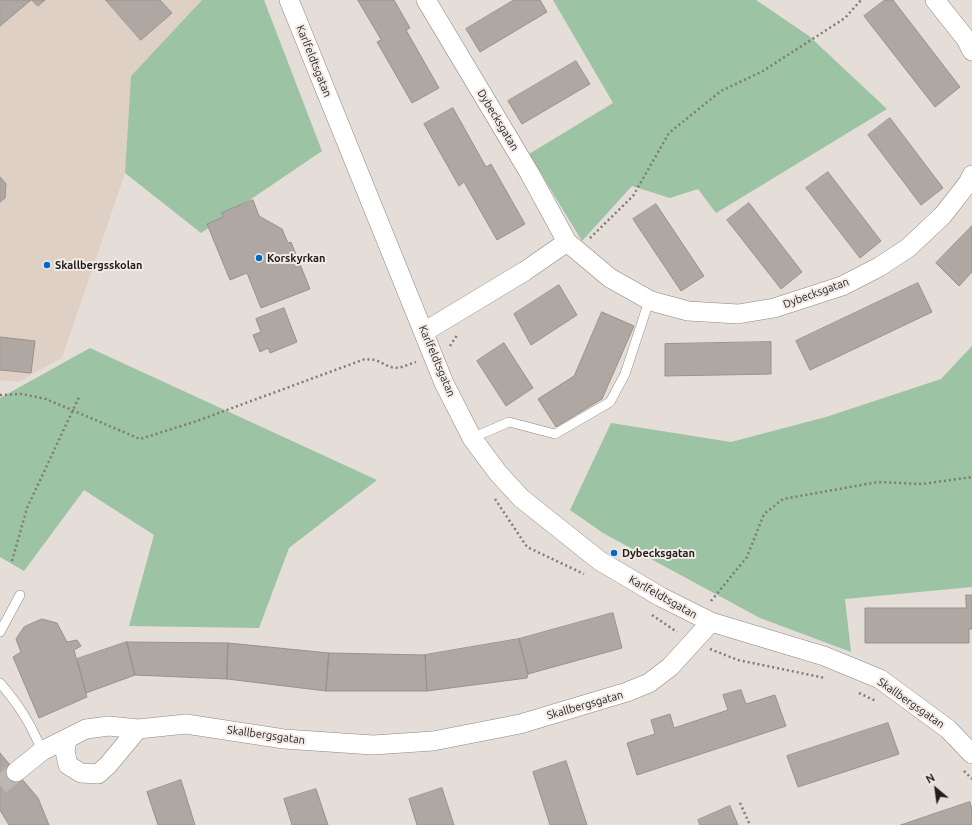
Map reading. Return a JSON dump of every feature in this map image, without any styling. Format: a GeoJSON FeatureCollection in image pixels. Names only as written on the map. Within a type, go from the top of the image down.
{"type":"FeatureCollection","features":[{"type":"Feature","properties":{"kind":"street","name":"Karlfeldtsgatan"},"geometry":{"type":"LineString","coordinates":[[289,0],[444,383],[472,438],[498,473],[521,498],[594,557],[661,597],[711,622]]}},
{"type":"Feature","properties":{"kind":"street","name":"Dybecksgatan"},"geometry":{"type":"LineString","coordinates":[[426,0],[530,174],[576,243],[610,278],[649,301],[688,311],[738,314],[774,308],[842,286],[879,267],[908,248],[943,215],[968,183],[972,175]]}},
{"type":"Feature","properties":{"kind":"street"},"geometry":{"type":"LineString","coordinates":[[935,0],[966,39],[972,51]]}},
{"type":"Feature","properties":{"kind":"street"},"geometry":{"type":"LineString","coordinates":[[424,332],[525,271],[576,243]]}},
{"type":"Feature","properties":{"kind":"street","name":"Skallbergsgatan"},"geometry":{"type":"LineString","coordinates":[[16,772],[42,751],[67,740],[86,729],[109,726],[138,729],[186,724],[284,739],[373,745],[433,741],[520,724],[621,694],[649,683],[670,667],[711,622],[824,656],[880,680],[948,729],[967,762]]}},
{"type":"Feature","properties":{"kind":"street"},"geometry":{"type":"LineString","coordinates":[[67,740],[65,751],[68,765],[81,773],[98,774],[108,765],[138,729]]}},
{"type":"Feature","properties":{"kind":"lane"},"geometry":{"type":"LineString","coordinates":[[472,438],[509,422],[555,434],[610,402],[625,374],[649,301]]}},
{"type":"Feature","properties":{"kind":"lane"},"geometry":{"type":"LineString","coordinates":[[0,632],[20,595]]}},
{"type":"Feature","properties":{"kind":"lane"},"geometry":{"type":"LineString","coordinates":[[0,683],[18,704],[33,729],[42,751]]}},
{"type":"Feature","properties":{"kind":"path"},"geometry":{"type":"LineString","coordinates":[[576,243],[633,196],[669,133],[721,91],[763,71],[845,18],[861,0]]}},
{"type":"Feature","properties":{"kind":"path"},"geometry":{"type":"LineString","coordinates":[[0,395],[22,394],[46,399],[140,439],[197,421],[365,359],[376,360],[390,367],[399,368],[417,362]]}},
{"type":"Feature","properties":{"kind":"path"},"geometry":{"type":"LineString","coordinates":[[12,561],[27,508],[80,395]]}},
{"type":"Feature","properties":{"kind":"path"},"geometry":{"type":"LineString","coordinates":[[711,622],[708,604],[747,557],[764,514],[783,500],[878,482],[922,484],[972,477]]}},
{"type":"Feature","properties":{"kind":"path"},"geometry":{"type":"LineString","coordinates":[[519,536],[527,547]]}},
{"type":"Feature","properties":{"kind":"path"},"geometry":{"type":"LineString","coordinates":[[709,649],[738,660],[832,681]]}},
{"type":"Feature","properties":{"kind":"path"},"geometry":{"type":"LineString","coordinates":[[852,689],[879,702]]}},
{"type":"Feature","properties":{"kind":"path"},"geometry":{"type":"LineString","coordinates":[[967,762],[972,779]]}},
{"type":"Feature","properties":{"kind":"path"},"geometry":{"type":"LineString","coordinates":[[740,803],[750,825]]}},
{"type":"Feature","properties":{"kind":"shaded area","name":"Skallbergsskolan"},"geometry":{"type":"Polygon","coordinates":[[[0,0],[202,0],[131,76],[125,173],[62,358],[18,382],[0,380],[0,0]]]}},
{"type":"Feature","properties":{"kind":"green space"},"geometry":{"type":"Polygon","coordinates":[[[202,0],[264,0],[322,151],[201,233],[125,173],[131,76],[202,0]]]}},
{"type":"Feature","properties":{"kind":"green space"},"geometry":{"type":"Polygon","coordinates":[[[553,0],[756,0],[809,36],[887,109],[716,213],[698,189],[670,198],[632,186],[582,241],[529,154],[613,103],[553,0]]]}},
{"type":"Feature","properties":{"kind":"green space"},"geometry":{"type":"Polygon","coordinates":[[[972,346],[972,587],[845,599],[851,652],[760,618],[603,533],[570,510],[611,423],[731,442],[826,417],[941,379],[972,346]]]}},
{"type":"Feature","properties":{"kind":"green space"},"geometry":{"type":"Polygon","coordinates":[[[90,348],[377,480],[289,548],[259,628],[129,626],[154,535],[84,490],[24,571],[0,557],[0,398],[90,348]]]}},
{"type":"Feature","properties":{"kind":"building"},"geometry":{"type":"Polygon","coordinates":[[[0,0],[31,0],[0,26],[0,0]]]}},
{"type":"Feature","properties":{"kind":"building"},"geometry":{"type":"Polygon","coordinates":[[[32,0],[45,0],[38,6],[32,0]]]}},
{"type":"Feature","properties":{"kind":"building"},"geometry":{"type":"Polygon","coordinates":[[[106,0],[160,0],[172,13],[141,40],[106,0]]]}},
{"type":"Feature","properties":{"kind":"building"},"geometry":{"type":"Polygon","coordinates":[[[358,0],[394,0],[410,28],[406,30],[439,88],[412,103],[377,42],[381,40],[358,0]]]}},
{"type":"Feature","properties":{"kind":"building"},"geometry":{"type":"Polygon","coordinates":[[[514,0],[540,0],[547,12],[480,52],[466,29],[514,0]]]}},
{"type":"Feature","properties":{"kind":"building"},"geometry":{"type":"Polygon","coordinates":[[[885,0],[893,0],[960,87],[935,107],[864,16],[885,0]]]}},
{"type":"Feature","properties":{"kind":"building"},"geometry":{"type":"Polygon","coordinates":[[[576,61],[590,84],[522,124],[508,101],[576,61]]]}},
{"type":"Feature","properties":{"kind":"building"},"geometry":{"type":"Polygon","coordinates":[[[453,108],[486,167],[491,164],[525,224],[497,240],[464,182],[459,186],[424,124],[453,108]]]}},
{"type":"Feature","properties":{"kind":"building"},"geometry":{"type":"Polygon","coordinates":[[[890,118],[943,188],[921,205],[868,135],[890,118]]]}},
{"type":"Feature","properties":{"kind":"building"},"geometry":{"type":"Polygon","coordinates":[[[828,172],[881,241],[860,258],[806,188],[828,172]]]}},
{"type":"Feature","properties":{"kind":"building"},"geometry":{"type":"Polygon","coordinates":[[[0,177],[6,184],[5,198],[0,202],[0,177]]]}},
{"type":"Feature","properties":{"kind":"building","name":"Korskyrkan"},"geometry":{"type":"Polygon","coordinates":[[[253,200],[259,216],[282,229],[288,243],[291,242],[310,289],[261,308],[247,273],[230,280],[207,224],[223,217],[222,213],[253,200]]]}},
{"type":"Feature","properties":{"kind":"building"},"geometry":{"type":"Polygon","coordinates":[[[749,203],[802,272],[781,289],[727,220],[749,203]]]}},
{"type":"Feature","properties":{"kind":"building"},"geometry":{"type":"Polygon","coordinates":[[[656,204],[704,276],[681,291],[633,219],[656,204]]]}},
{"type":"Feature","properties":{"kind":"building"},"geometry":{"type":"Polygon","coordinates":[[[972,226],[972,272],[959,286],[936,263],[972,226]]]}},
{"type":"Feature","properties":{"kind":"building"},"geometry":{"type":"Polygon","coordinates":[[[918,283],[932,312],[810,370],[796,341],[918,283]]]}},
{"type":"Feature","properties":{"kind":"building"},"geometry":{"type":"Polygon","coordinates":[[[559,285],[577,315],[531,345],[514,314],[559,285]]]}},
{"type":"Feature","properties":{"kind":"building"},"geometry":{"type":"Polygon","coordinates":[[[284,308],[297,342],[270,353],[268,348],[260,352],[253,335],[261,332],[256,319],[284,308]]]}},
{"type":"Feature","properties":{"kind":"building"},"geometry":{"type":"Polygon","coordinates":[[[602,312],[634,326],[602,399],[556,427],[538,399],[574,376],[602,312]]]}},
{"type":"Feature","properties":{"kind":"building"},"geometry":{"type":"Polygon","coordinates":[[[0,337],[35,341],[31,373],[0,370],[0,337]]]}},
{"type":"Feature","properties":{"kind":"building"},"geometry":{"type":"Polygon","coordinates":[[[771,342],[771,374],[665,376],[665,344],[771,342]]]}},
{"type":"Feature","properties":{"kind":"building"},"geometry":{"type":"Polygon","coordinates":[[[504,343],[533,388],[506,406],[477,361],[504,343]]]}},
{"type":"Feature","properties":{"kind":"building"},"geometry":{"type":"Polygon","coordinates":[[[966,595],[972,595],[972,629],[969,629],[969,643],[865,643],[865,608],[966,608],[966,595]]]}},
{"type":"Feature","properties":{"kind":"building"},"geometry":{"type":"Polygon","coordinates":[[[613,613],[622,648],[528,674],[519,639],[613,613]]]}},
{"type":"Feature","properties":{"kind":"building"},"geometry":{"type":"Polygon","coordinates":[[[42,619],[57,623],[67,642],[77,640],[81,646],[74,650],[87,697],[39,718],[13,657],[21,652],[16,639],[24,627],[42,619]]]}},
{"type":"Feature","properties":{"kind":"building"},"geometry":{"type":"Polygon","coordinates":[[[519,639],[528,674],[527,678],[427,691],[425,655],[519,639]]]}},
{"type":"Feature","properties":{"kind":"building"},"geometry":{"type":"Polygon","coordinates":[[[127,642],[228,643],[227,679],[135,675],[127,642]]]}},
{"type":"Feature","properties":{"kind":"building"},"geometry":{"type":"Polygon","coordinates":[[[127,642],[135,675],[86,693],[77,659],[127,642]]]}},
{"type":"Feature","properties":{"kind":"building"},"geometry":{"type":"Polygon","coordinates":[[[228,643],[329,653],[326,691],[227,679],[228,643]]]}},
{"type":"Feature","properties":{"kind":"building"},"geometry":{"type":"Polygon","coordinates":[[[329,653],[425,655],[427,691],[326,691],[329,653]]]}},
{"type":"Feature","properties":{"kind":"building"},"geometry":{"type":"Polygon","coordinates":[[[741,690],[746,704],[775,695],[786,726],[637,775],[627,743],[655,734],[651,720],[670,714],[674,728],[728,710],[723,695],[741,690]]]}},
{"type":"Feature","properties":{"kind":"building"},"geometry":{"type":"Polygon","coordinates":[[[888,723],[899,754],[798,787],[787,756],[888,723]]]}},
{"type":"Feature","properties":{"kind":"building"},"geometry":{"type":"Polygon","coordinates":[[[0,753],[38,798],[49,825],[9,825],[0,810],[0,753]]]}},
{"type":"Feature","properties":{"kind":"building"},"geometry":{"type":"Polygon","coordinates":[[[566,761],[587,825],[550,825],[533,772],[566,761]]]}},
{"type":"Feature","properties":{"kind":"building"},"geometry":{"type":"Polygon","coordinates":[[[181,780],[195,825],[158,825],[147,792],[181,780]]]}},
{"type":"Feature","properties":{"kind":"building"},"geometry":{"type":"Polygon","coordinates":[[[442,788],[454,825],[417,825],[409,799],[442,788]]]}},
{"type":"Feature","properties":{"kind":"building"},"geometry":{"type":"Polygon","coordinates":[[[316,789],[328,825],[292,825],[284,799],[316,789]]]}},
{"type":"Feature","properties":{"kind":"building"},"geometry":{"type":"Polygon","coordinates":[[[970,802],[972,810],[972,825],[901,825],[970,802]]]}},
{"type":"Feature","properties":{"kind":"building"},"geometry":{"type":"Polygon","coordinates":[[[730,806],[738,825],[700,825],[698,820],[730,806]]]}},
{"type":"Feature","properties":{"kind":"tunnel"},"geometry":{"type":"LineString","coordinates":[[0,785],[16,772]]}},
{"type":"Feature","properties":{"kind":"place","name":"Korskyrkan"},"geometry":{"type":"Point","coordinates":[259,258]}},
{"type":"Feature","properties":{"kind":"place","name":"Skallbergsskolan"},"geometry":{"type":"Point","coordinates":[47,265]}},
{"type":"Feature","properties":{"kind":"place","name":"Dybecksgatan"},"geometry":{"type":"Point","coordinates":[614,553]}}]}
